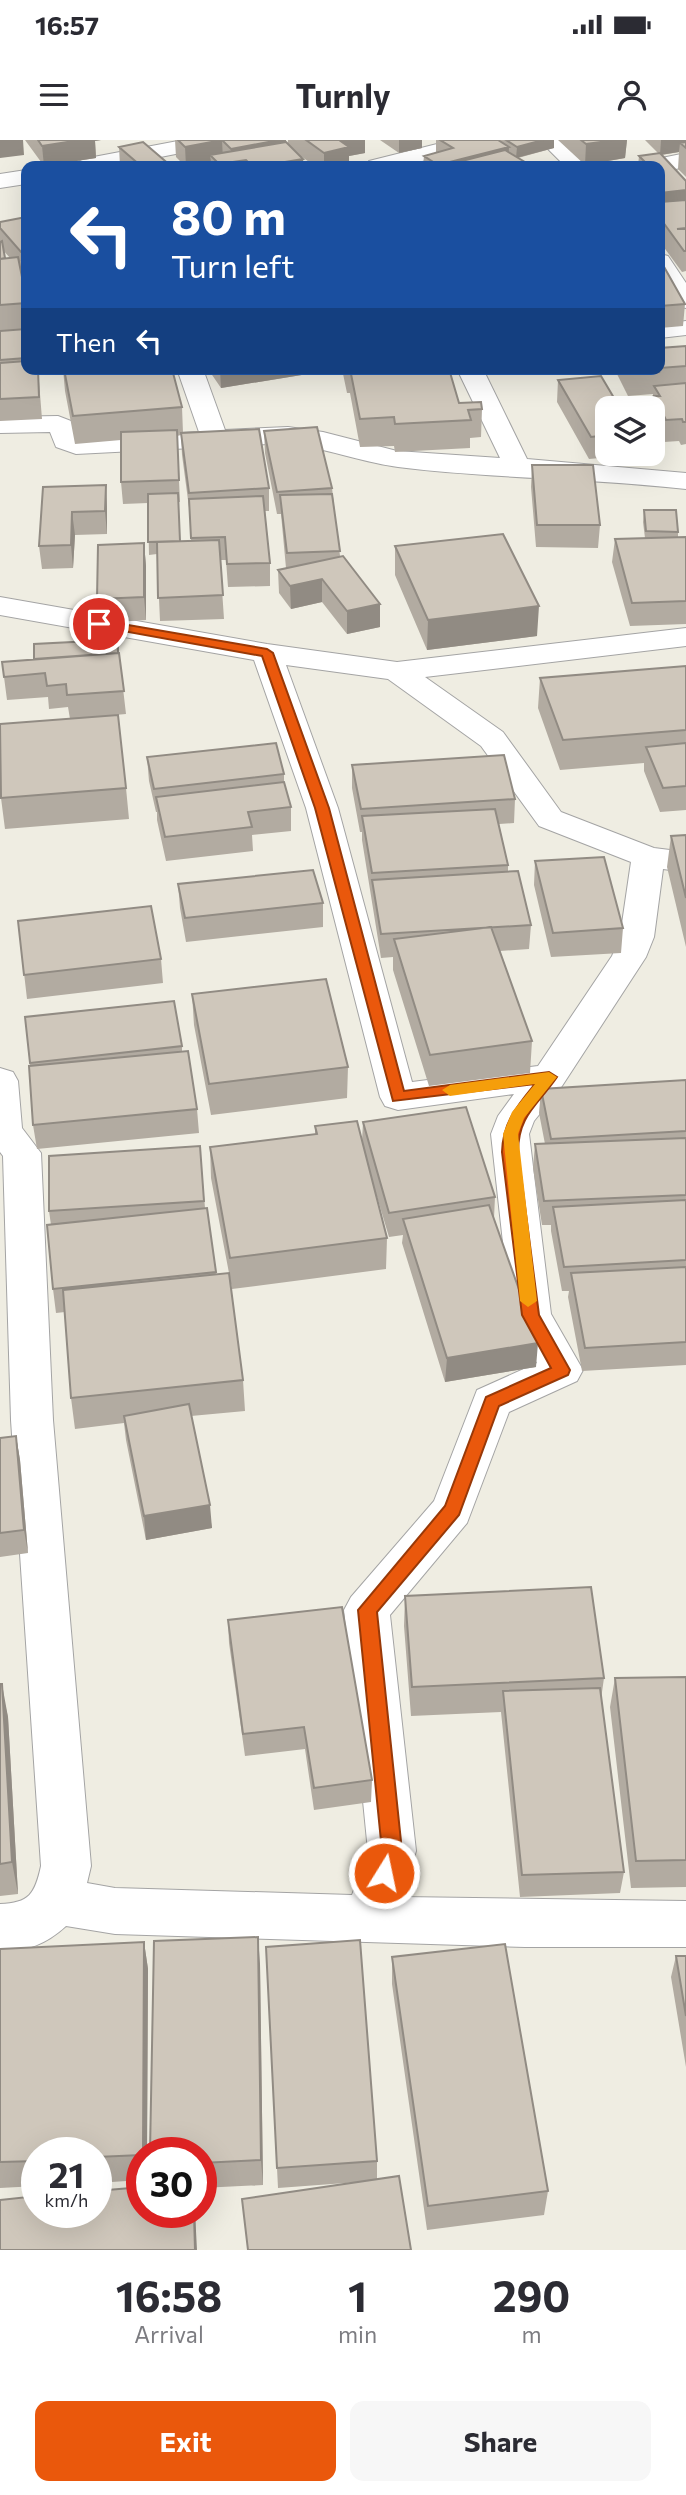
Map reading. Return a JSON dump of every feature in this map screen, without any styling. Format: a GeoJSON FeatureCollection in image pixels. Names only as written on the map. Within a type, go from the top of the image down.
{"type":"FeatureCollection","features":[{"type":"Feature","properties":{"kind":"street"},"geometry":{"type":"LineString","coordinates":[[98,161],[143,146],[216,140]]}},
{"type":"Feature","properties":{"kind":"street"},"geometry":{"type":"LineString","coordinates":[[397,161],[479,140]]}},
{"type":"Feature","properties":{"kind":"street"},"geometry":{"type":"LineString","coordinates":[[550,140],[573,161]]}},
{"type":"Feature","properties":{"kind":"street"},"geometry":{"type":"LineString","coordinates":[[143,146],[166,161]]}},
{"type":"Feature","properties":{"kind":"street"},"geometry":{"type":"LineString","coordinates":[[665,164],[686,160]]}},
{"type":"Feature","properties":{"kind":"street"},"geometry":{"type":"LineString","coordinates":[[0,181],[21,178]]}},
{"type":"Feature","properties":{"kind":"street"},"geometry":{"type":"LineString","coordinates":[[665,273],[686,301]]}},
{"type":"Feature","properties":{"kind":"street"},"geometry":{"type":"LineString","coordinates":[[665,330],[686,328]]}},
{"type":"Feature","properties":{"kind":"street"},"geometry":{"type":"LineString","coordinates":[[192,375],[214,439]]}},
{"type":"Feature","properties":{"kind":"street"},"geometry":{"type":"LineString","coordinates":[[473,375],[517,467]]}},
{"type":"Feature","properties":{"kind":"street"},"geometry":{"type":"LineString","coordinates":[[0,425],[58,425],[62,427],[65,441],[76,446],[288,435],[323,440],[396,459],[686,481]]}},
{"type":"Feature","properties":{"kind":"street"},"geometry":{"type":"LineString","coordinates":[[0,606],[267,653],[397,671],[686,637]]}},
{"type":"Feature","properties":{"kind":"street"},"geometry":{"type":"LineString","coordinates":[[267,653],[322,808],[398,1097],[549,1077]]}},
{"type":"Feature","properties":{"kind":"street"},"geometry":{"type":"LineString","coordinates":[[370,1917],[392,1851],[368,1610],[452,1510],[492,1402],[562,1370],[531,1315],[510,1134],[517,1116],[549,1077],[629,957],[667,859],[550,819],[492,739],[397,671]]}},
{"type":"Feature","properties":{"kind":"street"},"geometry":{"type":"LineString","coordinates":[[0,1081],[3,1131],[11,1154],[66,1866],[58,1901],[30,1926],[0,1928]]}},
{"type":"Feature","properties":{"kind":"street"},"geometry":{"type":"LineString","coordinates":[[58,1901],[115,1911],[525,1924],[686,1924]]}},
{"type":"Feature","properties":{"kind":"building"},"geometry":{"type":"Polygon","coordinates":[[[38,140],[80,140],[42,146],[38,140]]]}},
{"type":"Feature","properties":{"kind":"building"},"geometry":{"type":"Polygon","coordinates":[[[178,140],[222,140],[185,147],[178,140]]]}},
{"type":"Feature","properties":{"kind":"building"},"geometry":{"type":"Polygon","coordinates":[[[222,140],[279,140],[231,149],[222,140]]]}},
{"type":"Feature","properties":{"kind":"building"},"geometry":{"type":"Polygon","coordinates":[[[306,140],[339,140],[349,147],[324,153],[306,140]]]}},
{"type":"Feature","properties":{"kind":"building"},"geometry":{"type":"Polygon","coordinates":[[[440,140],[498,140],[509,147],[454,161],[432,161],[424,156],[453,148],[440,140]]]}},
{"type":"Feature","properties":{"kind":"building"},"geometry":{"type":"Polygon","coordinates":[[[506,140],[543,140],[517,147],[506,140]]]}},
{"type":"Feature","properties":{"kind":"building"},"geometry":{"type":"Polygon","coordinates":[[[581,140],[615,140],[586,144],[581,140]]]}},
{"type":"Feature","properties":{"kind":"building"},"geometry":{"type":"Polygon","coordinates":[[[143,142],[165,161],[135,161],[119,147],[143,142]]]}},
{"type":"Feature","properties":{"kind":"building"},"geometry":{"type":"Polygon","coordinates":[[[286,142],[303,159],[216,161],[210,155],[286,142]]]}},
{"type":"Feature","properties":{"kind":"building"},"geometry":{"type":"Polygon","coordinates":[[[505,150],[523,161],[462,161],[505,150]]]}},
{"type":"Feature","properties":{"kind":"building"},"geometry":{"type":"Polygon","coordinates":[[[660,153],[686,181],[686,190],[665,192],[665,161],[644,161],[639,156],[660,153]]]}},
{"type":"Feature","properties":{"kind":"building"},"geometry":{"type":"Polygon","coordinates":[[[686,200],[686,228],[677,229],[686,229],[686,251],[665,225],[665,202],[686,200]]]}},
{"type":"Feature","properties":{"kind":"building"},"geometry":{"type":"Polygon","coordinates":[[[21,218],[21,252],[0,228],[0,222],[21,218]]]}},
{"type":"Feature","properties":{"kind":"building"},"geometry":{"type":"Polygon","coordinates":[[[2,241],[5,258],[0,259],[0,242],[2,241]]]}},
{"type":"Feature","properties":{"kind":"building"},"geometry":{"type":"Polygon","coordinates":[[[18,257],[21,303],[0,305],[0,259],[18,257]]]}},
{"type":"Feature","properties":{"kind":"building"},"geometry":{"type":"Polygon","coordinates":[[[665,269],[685,304],[665,306],[665,269]]]}},
{"type":"Feature","properties":{"kind":"building"},"geometry":{"type":"Polygon","coordinates":[[[21,329],[21,358],[0,360],[0,331],[21,329]]]}},
{"type":"Feature","properties":{"kind":"building"},"geometry":{"type":"Polygon","coordinates":[[[686,346],[686,366],[665,368],[665,348],[686,346]]]}},
{"type":"Feature","properties":{"kind":"building"},"geometry":{"type":"Polygon","coordinates":[[[21,361],[21,375],[38,375],[39,397],[0,399],[0,363],[21,361]]]}},
{"type":"Feature","properties":{"kind":"building"},"geometry":{"type":"Polygon","coordinates":[[[65,375],[174,375],[182,407],[73,416],[65,375]]]}},
{"type":"Feature","properties":{"kind":"building"},"geometry":{"type":"Polygon","coordinates":[[[351,375],[451,375],[459,403],[481,402],[482,409],[468,410],[471,420],[395,424],[394,417],[360,419],[351,375]]]}},
{"type":"Feature","properties":{"kind":"building"},"geometry":{"type":"Polygon","coordinates":[[[601,376],[613,396],[595,396],[595,436],[591,437],[558,380],[601,376]]]}},
{"type":"Feature","properties":{"kind":"building"},"geometry":{"type":"Polygon","coordinates":[[[686,383],[686,422],[682,419],[666,420],[665,396],[660,396],[654,386],[686,383]]]}},
{"type":"Feature","properties":{"kind":"building"},"geometry":{"type":"Polygon","coordinates":[[[317,427],[332,488],[277,492],[264,431],[317,427]]]}},
{"type":"Feature","properties":{"kind":"building"},"geometry":{"type":"Polygon","coordinates":[[[259,429],[269,488],[189,493],[181,433],[259,429]]]}},
{"type":"Feature","properties":{"kind":"building"},"geometry":{"type":"Polygon","coordinates":[[[177,430],[179,480],[121,482],[121,432],[177,430]]]}},
{"type":"Feature","properties":{"kind":"building"},"geometry":{"type":"Polygon","coordinates":[[[532,465],[593,465],[600,525],[537,525],[532,465]]]}},
{"type":"Feature","properties":{"kind":"building"},"geometry":{"type":"Polygon","coordinates":[[[106,485],[105,511],[72,512],[71,545],[39,546],[43,487],[106,485]]]}},
{"type":"Feature","properties":{"kind":"building"},"geometry":{"type":"Polygon","coordinates":[[[178,493],[180,541],[148,542],[148,494],[178,493]]]}},
{"type":"Feature","properties":{"kind":"building"},"geometry":{"type":"Polygon","coordinates":[[[332,494],[340,551],[287,553],[280,495],[332,494]]]}},
{"type":"Feature","properties":{"kind":"building"},"geometry":{"type":"Polygon","coordinates":[[[263,496],[270,563],[227,564],[225,537],[191,538],[189,499],[263,496]]]}},
{"type":"Feature","properties":{"kind":"building"},"geometry":{"type":"Polygon","coordinates":[[[644,510],[676,510],[678,532],[646,531],[644,510]]]}},
{"type":"Feature","properties":{"kind":"building"},"geometry":{"type":"Polygon","coordinates":[[[503,534],[539,606],[428,620],[395,546],[503,534]]]}},
{"type":"Feature","properties":{"kind":"building"},"geometry":{"type":"Polygon","coordinates":[[[686,537],[686,601],[632,603],[615,539],[686,537]]]}},
{"type":"Feature","properties":{"kind":"building"},"geometry":{"type":"Polygon","coordinates":[[[219,540],[223,595],[158,598],[157,542],[219,540]]]}},
{"type":"Feature","properties":{"kind":"building"},"geometry":{"type":"Polygon","coordinates":[[[144,543],[144,597],[97,599],[98,545],[144,543]]]}},
{"type":"Feature","properties":{"kind":"building"},"geometry":{"type":"Polygon","coordinates":[[[343,556],[380,604],[347,611],[322,579],[290,586],[278,570],[343,556]]]}},
{"type":"Feature","properties":{"kind":"building"},"geometry":{"type":"Polygon","coordinates":[[[117,621],[118,653],[34,659],[34,644],[92,641],[92,622],[117,621]]]}},
{"type":"Feature","properties":{"kind":"building"},"geometry":{"type":"Polygon","coordinates":[[[119,653],[124,691],[67,695],[66,684],[47,686],[45,673],[4,677],[2,662],[119,653]]]}},
{"type":"Feature","properties":{"kind":"building"},"geometry":{"type":"Polygon","coordinates":[[[686,666],[686,730],[563,740],[540,678],[686,666]]]}},
{"type":"Feature","properties":{"kind":"building"},"geometry":{"type":"Polygon","coordinates":[[[118,715],[126,788],[1,798],[0,724],[118,715]]]}},
{"type":"Feature","properties":{"kind":"building"},"geometry":{"type":"Polygon","coordinates":[[[276,743],[284,774],[154,789],[147,757],[276,743]]]}},
{"type":"Feature","properties":{"kind":"building"},"geometry":{"type":"Polygon","coordinates":[[[686,743],[686,786],[663,788],[646,747],[686,743]]]}},
{"type":"Feature","properties":{"kind":"building"},"geometry":{"type":"Polygon","coordinates":[[[504,755],[515,799],[361,809],[352,765],[504,755]]]}},
{"type":"Feature","properties":{"kind":"building"},"geometry":{"type":"Polygon","coordinates":[[[284,782],[291,807],[248,812],[252,827],[165,837],[156,797],[284,782]]]}},
{"type":"Feature","properties":{"kind":"building"},"geometry":{"type":"Polygon","coordinates":[[[495,809],[508,865],[372,873],[362,816],[495,809]]]}},
{"type":"Feature","properties":{"kind":"building"},"geometry":{"type":"Polygon","coordinates":[[[686,835],[686,898],[671,836],[686,835]]]}},
{"type":"Feature","properties":{"kind":"building"},"geometry":{"type":"Polygon","coordinates":[[[604,857],[623,928],[553,933],[535,861],[604,857]]]}},
{"type":"Feature","properties":{"kind":"building"},"geometry":{"type":"Polygon","coordinates":[[[313,870],[323,903],[185,918],[178,884],[313,870]]]}},
{"type":"Feature","properties":{"kind":"building"},"geometry":{"type":"Polygon","coordinates":[[[518,871],[531,925],[381,934],[372,880],[518,871]]]}},
{"type":"Feature","properties":{"kind":"building"},"geometry":{"type":"Polygon","coordinates":[[[151,906],[161,959],[24,975],[18,921],[151,906]]]}},
{"type":"Feature","properties":{"kind":"building"},"geometry":{"type":"Polygon","coordinates":[[[491,927],[532,1041],[430,1055],[394,939],[491,927]]]}},
{"type":"Feature","properties":{"kind":"building"},"geometry":{"type":"Polygon","coordinates":[[[326,979],[348,1067],[209,1084],[192,994],[326,979]]]}},
{"type":"Feature","properties":{"kind":"building"},"geometry":{"type":"Polygon","coordinates":[[[174,1001],[182,1046],[30,1063],[25,1017],[174,1001]]]}},
{"type":"Feature","properties":{"kind":"building"},"geometry":{"type":"Polygon","coordinates":[[[188,1051],[197,1109],[33,1125],[29,1066],[188,1051]]]}},
{"type":"Feature","properties":{"kind":"building"},"geometry":{"type":"Polygon","coordinates":[[[686,1080],[686,1131],[551,1139],[541,1089],[686,1080]]]}},
{"type":"Feature","properties":{"kind":"building"},"geometry":{"type":"Polygon","coordinates":[[[466,1107],[495,1197],[389,1213],[363,1122],[466,1107]]]}},
{"type":"Feature","properties":{"kind":"building"},"geometry":{"type":"Polygon","coordinates":[[[357,1121],[387,1238],[230,1258],[210,1147],[317,1134],[315,1126],[357,1121]]]}},
{"type":"Feature","properties":{"kind":"building"},"geometry":{"type":"Polygon","coordinates":[[[686,1138],[686,1195],[544,1201],[535,1144],[686,1138]]]}},
{"type":"Feature","properties":{"kind":"building"},"geometry":{"type":"Polygon","coordinates":[[[200,1146],[204,1201],[49,1211],[49,1156],[200,1146]]]}},
{"type":"Feature","properties":{"kind":"building"},"geometry":{"type":"Polygon","coordinates":[[[686,1200],[686,1260],[564,1267],[553,1207],[686,1200]]]}},
{"type":"Feature","properties":{"kind":"building"},"geometry":{"type":"Polygon","coordinates":[[[489,1205],[538,1343],[447,1358],[403,1219],[489,1205]]]}},
{"type":"Feature","properties":{"kind":"building"},"geometry":{"type":"Polygon","coordinates":[[[207,1208],[216,1272],[53,1289],[47,1225],[207,1208]]]}},
{"type":"Feature","properties":{"kind":"building"},"geometry":{"type":"Polygon","coordinates":[[[686,1267],[686,1342],[585,1348],[571,1273],[686,1267]]]}},
{"type":"Feature","properties":{"kind":"building"},"geometry":{"type":"Polygon","coordinates":[[[229,1273],[243,1380],[71,1398],[63,1290],[229,1273]]]}},
{"type":"Feature","properties":{"kind":"building"},"geometry":{"type":"Polygon","coordinates":[[[189,1404],[210,1505],[144,1516],[124,1416],[189,1404]]]}},
{"type":"Feature","properties":{"kind":"building"},"geometry":{"type":"Polygon","coordinates":[[[16,1436],[24,1530],[0,1533],[0,1438],[16,1436]]]}},
{"type":"Feature","properties":{"kind":"building"},"geometry":{"type":"Polygon","coordinates":[[[591,1587],[604,1678],[412,1687],[405,1596],[591,1587]]]}},
{"type":"Feature","properties":{"kind":"building"},"geometry":{"type":"Polygon","coordinates":[[[342,1607],[372,1780],[314,1788],[304,1727],[243,1734],[228,1620],[342,1607]]]}},
{"type":"Feature","properties":{"kind":"building"},"geometry":{"type":"Polygon","coordinates":[[[686,1677],[686,1860],[636,1861],[615,1678],[686,1677]]]}},
{"type":"Feature","properties":{"kind":"building"},"geometry":{"type":"Polygon","coordinates":[[[0,1684],[12,1862],[0,1864],[0,1684]]]}},
{"type":"Feature","properties":{"kind":"building"},"geometry":{"type":"Polygon","coordinates":[[[600,1688],[624,1872],[522,1875],[503,1691],[600,1688]]]}},
{"type":"Feature","properties":{"kind":"building"},"geometry":{"type":"Polygon","coordinates":[[[258,1937],[261,2160],[217,2162],[217,2137],[150,2137],[154,1941],[258,1937]]]}},
{"type":"Feature","properties":{"kind":"building"},"geometry":{"type":"Polygon","coordinates":[[[360,1940],[377,2161],[277,2168],[266,1947],[360,1940]]]}},
{"type":"Feature","properties":{"kind":"building"},"geometry":{"type":"Polygon","coordinates":[[[144,1942],[143,2137],[126,2137],[126,2156],[112,2156],[112,2137],[21,2137],[21,2161],[0,2162],[0,1949],[144,1942]]]}},
{"type":"Feature","properties":{"kind":"building"},"geometry":{"type":"Polygon","coordinates":[[[505,1944],[548,2191],[428,2206],[392,1957],[505,1944]]]}},
{"type":"Feature","properties":{"kind":"building"},"geometry":{"type":"Polygon","coordinates":[[[676,1956],[686,1956],[686,2016],[676,1956]]]}},
{"type":"Feature","properties":{"kind":"building"},"geometry":{"type":"Polygon","coordinates":[[[399,2176],[411,2250],[248,2250],[242,2199],[399,2176]]]}},
{"type":"Feature","properties":{"kind":"building"},"geometry":{"type":"Polygon","coordinates":[[[126,2188],[126,2228],[194,2228],[195,2250],[0,2250],[0,2200],[21,2198],[21,2228],[112,2228],[112,2190],[126,2188]]]}},
{"type":"Feature","properties":{"kind":"slow traffic"},"geometry":{"type":"LineString","coordinates":[[450,1090],[549,1077],[517,1116],[510,1134],[528,1301]]}},
{"type":"Feature","properties":{"kind":"route"},"geometry":{"type":"LineString","coordinates":[[99,624],[267,653],[322,808],[398,1097],[549,1077],[517,1116],[510,1134],[510,1152],[531,1315],[562,1370],[492,1402],[452,1510],[368,1610],[392,1851],[384,1873]]}}]}
